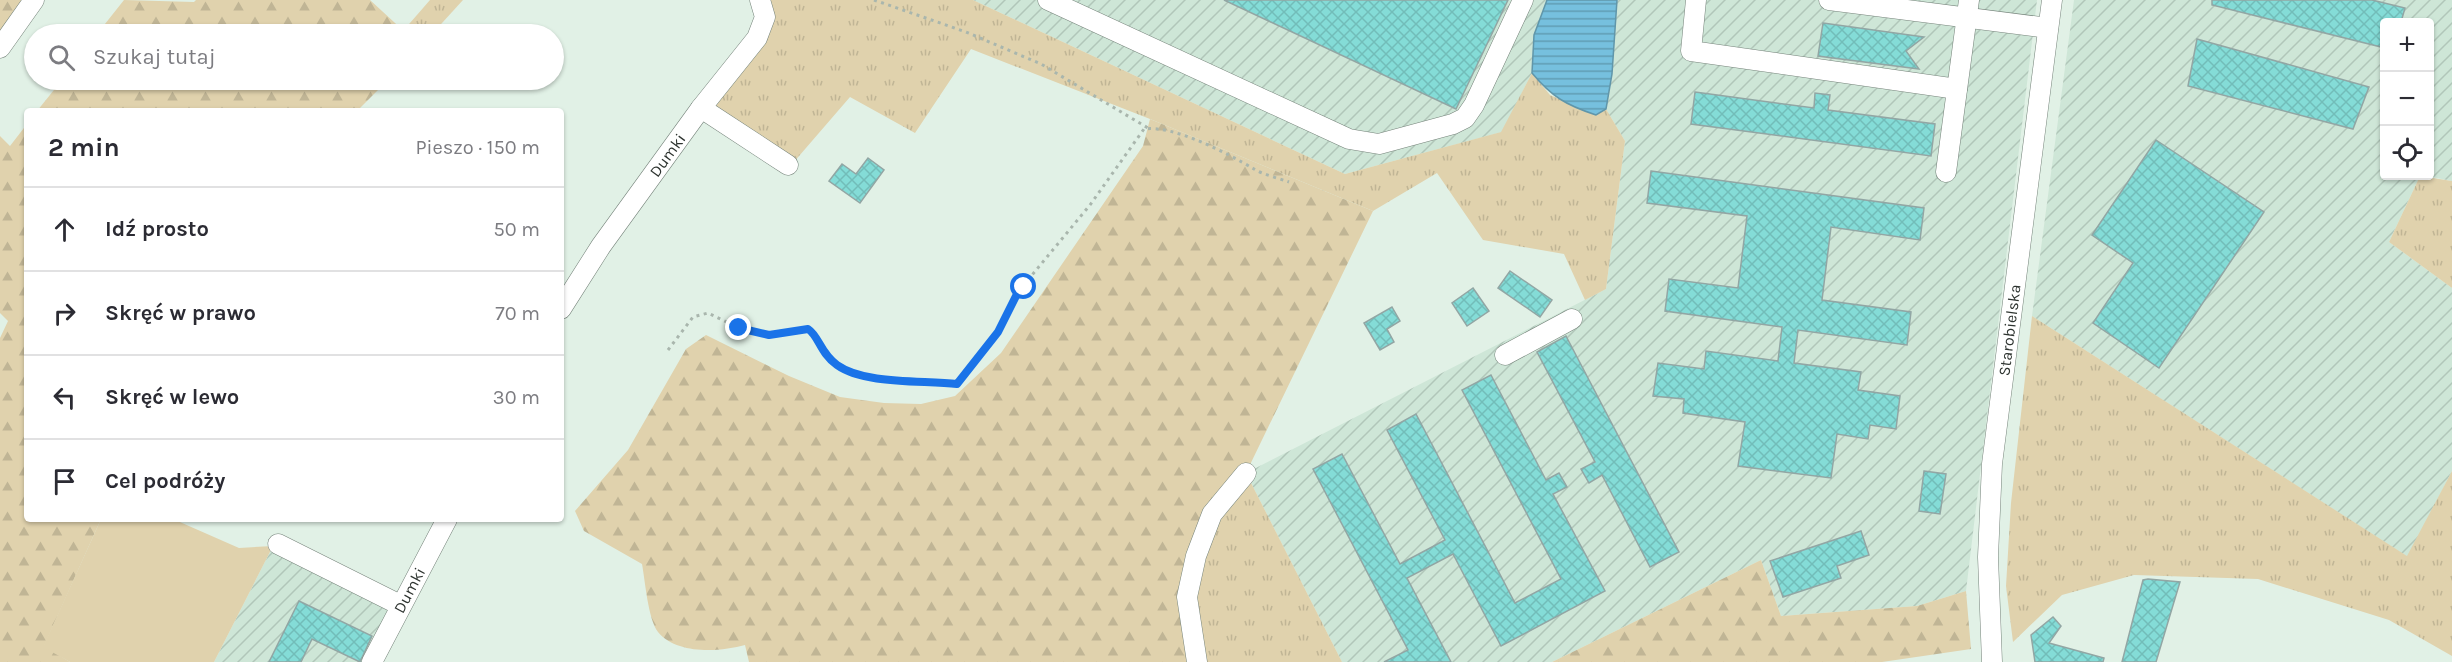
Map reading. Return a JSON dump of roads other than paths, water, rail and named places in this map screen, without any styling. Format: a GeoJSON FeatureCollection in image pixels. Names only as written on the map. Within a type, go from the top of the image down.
{"type":"FeatureCollection","features":[{"type":"Feature","properties":{"kind":"street"},"geometry":{"type":"LineString","coordinates":[[0,48],[34,0]]}},
{"type":"Feature","properties":{"kind":"street","name":"Dumki"},"geometry":{"type":"LineString","coordinates":[[564,304],[601,246],[701,108],[757,38],[765,17],[760,0]]}},
{"type":"Feature","properties":{"kind":"street"},"geometry":{"type":"LineString","coordinates":[[1048,0],[1348,139],[1378,144],[1453,124],[1465,118],[1474,105],[1523,0]]}},
{"type":"Feature","properties":{"kind":"street"},"geometry":{"type":"LineString","coordinates":[[1696,0],[1691,51],[1957,89]]}},
{"type":"Feature","properties":{"kind":"street"},"geometry":{"type":"LineString","coordinates":[[1829,0],[1968,9],[2048,28]]}},
{"type":"Feature","properties":{"kind":"street","name":"Starobielska"},"geometry":{"type":"LineString","coordinates":[[1992,662],[1988,557],[1992,464],[2052,0]]}},
{"type":"Feature","properties":{"kind":"street"},"geometry":{"type":"LineString","coordinates":[[1946,172],[1968,9]]}},
{"type":"Feature","properties":{"kind":"street"},"geometry":{"type":"LineString","coordinates":[[701,108],[788,165]]}},
{"type":"Feature","properties":{"kind":"street"},"geometry":{"type":"LineString","coordinates":[[1505,355],[1572,319]]}},
{"type":"Feature","properties":{"kind":"street"},"geometry":{"type":"LineString","coordinates":[[1197,662],[1187,597],[1196,556],[1212,514],[1246,473]]}},
{"type":"Feature","properties":{"kind":"street","name":"Dumki"},"geometry":{"type":"LineString","coordinates":[[372,662],[445,522]]}},
{"type":"Feature","properties":{"kind":"street"},"geometry":{"type":"LineString","coordinates":[[278,544],[400,605]]}},
{"type":"Feature","properties":{"kind":"water"},"geometry":{"type":"Polygon","coordinates":[[[1547,0],[1617,0],[1612,74],[1606,109],[1596,115],[1560,99],[1532,73],[1534,35],[1547,0]]]}}]}
